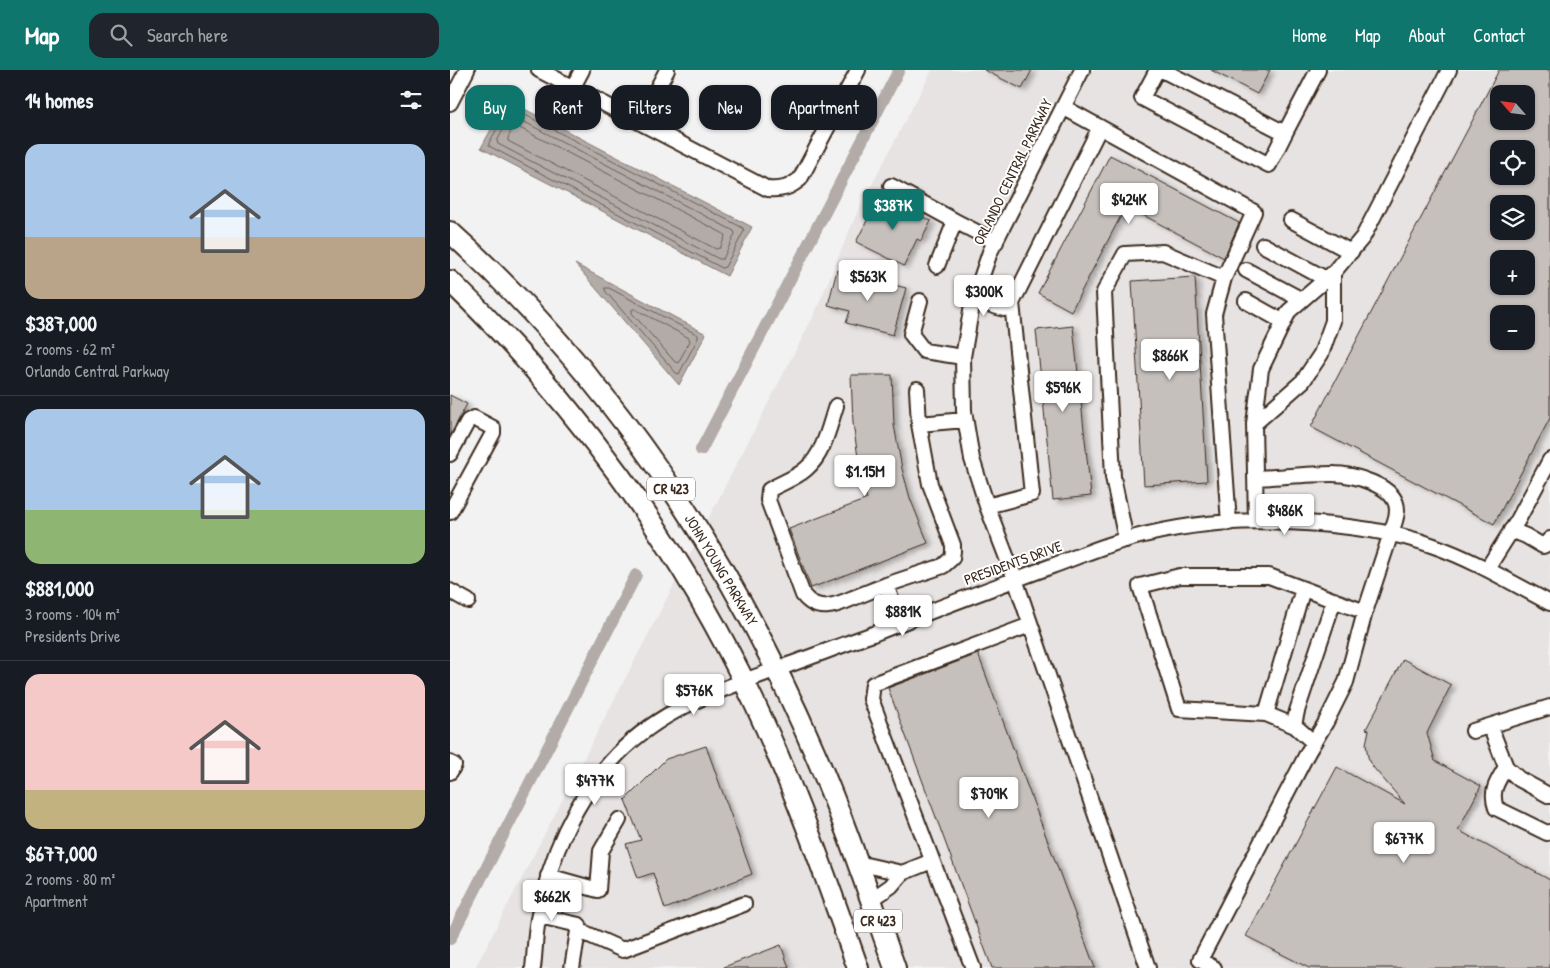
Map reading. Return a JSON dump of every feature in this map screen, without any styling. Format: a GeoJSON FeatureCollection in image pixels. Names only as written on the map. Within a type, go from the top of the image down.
{"type":"FeatureCollection","features":[{"type":"Feature","properties":{"kind":"highway","name":"JOHN YOUNG PARKWAY"},"geometry":{"type":"LineString","coordinates":[[453,237],[542,325],[584,373],[665,479],[723,570],[777,669],[818,759],[858,863],[895,968]]}},
{"type":"Feature","properties":{"kind":"highway","name":"CR 423"},"geometry":{"type":"LineString","coordinates":[[450,281],[495,326],[581,425],[626,484],[679,564],[743,680],[776,751],[858,968]]}},
{"type":"Feature","properties":{"kind":"street"},"geometry":{"type":"LineString","coordinates":[[450,103],[467,70]]}},
{"type":"Feature","properties":{"kind":"street"},"geometry":{"type":"LineString","coordinates":[[539,70],[569,85]]}},
{"type":"Feature","properties":{"kind":"street"},"geometry":{"type":"LineString","coordinates":[[574,85],[582,70]]}},
{"type":"Feature","properties":{"kind":"street"},"geometry":{"type":"LineString","coordinates":[[659,85],[667,70]]}},
{"type":"Feature","properties":{"kind":"street"},"geometry":{"type":"LineString","coordinates":[[657,130],[768,189],[781,190],[791,187],[800,179],[858,70]]}},
{"type":"Feature","properties":{"kind":"street","name":"ORLANDO CENTRAL PARKWAY"},"geometry":{"type":"LineString","coordinates":[[1082,70],[990,252],[972,305],[963,358],[965,420],[972,459],[987,506],[1015,580],[1148,968]]}},
{"type":"Feature","properties":{"kind":"street"},"geometry":{"type":"LineString","coordinates":[[1157,70],[1142,98],[1269,165],[1318,70]]}},
{"type":"Feature","properties":{"kind":"street"},"geometry":{"type":"LineString","coordinates":[[1162,70],[1285,134]]}},
{"type":"Feature","properties":{"kind":"street"},"geometry":{"type":"LineString","coordinates":[[1256,521],[1254,424],[1261,369],[1289,311],[1329,276],[1363,237],[1448,70]]}},
{"type":"Feature","properties":{"kind":"street"},"geometry":{"type":"LineString","coordinates":[[1063,107],[1254,212],[1224,278],[1214,314],[1229,523]]}},
{"type":"Feature","properties":{"kind":"street"},"geometry":{"type":"LineString","coordinates":[[976,294],[984,304],[1004,309],[1012,303],[1100,127]]}},
{"type":"Feature","properties":{"kind":"street"},"geometry":{"type":"LineString","coordinates":[[891,186],[996,242]]}},
{"type":"Feature","properties":{"kind":"street"},"geometry":{"type":"LineString","coordinates":[[1291,220],[1351,252]]}},
{"type":"Feature","properties":{"kind":"street"},"geometry":{"type":"LineString","coordinates":[[937,266],[955,221]]}},
{"type":"Feature","properties":{"kind":"street"},"geometry":{"type":"LineString","coordinates":[[1262,245],[1329,276]]}},
{"type":"Feature","properties":{"kind":"street"},"geometry":{"type":"LineString","coordinates":[[1126,540],[1113,477],[1104,292],[1125,254],[1163,252],[1224,278]]}},
{"type":"Feature","properties":{"kind":"street"},"geometry":{"type":"LineString","coordinates":[[1246,270],[1302,300]]}},
{"type":"Feature","properties":{"kind":"street"},"geometry":{"type":"LineString","coordinates":[[1254,424],[1303,382],[1321,354],[1333,321],[1329,276]]}},
{"type":"Feature","properties":{"kind":"street"},"geometry":{"type":"LineString","coordinates":[[920,300],[911,334],[924,351],[963,358]]}},
{"type":"Feature","properties":{"kind":"street"},"geometry":{"type":"LineString","coordinates":[[1246,301],[1284,322]]}},
{"type":"Feature","properties":{"kind":"street"},"geometry":{"type":"LineString","coordinates":[[987,506],[1032,494],[1012,303]]}},
{"type":"Feature","properties":{"kind":"street"},"geometry":{"type":"LineString","coordinates":[[836,406],[824,443],[813,463],[805,470],[769,490],[768,500],[803,595],[807,600],[818,606],[830,607],[886,585],[943,566],[952,558],[953,545],[930,484],[919,424],[917,390]]}},
{"type":"Feature","properties":{"kind":"street"},"geometry":{"type":"LineString","coordinates":[[450,454],[468,421],[474,418],[493,428],[493,433],[450,512]]}},
{"type":"Feature","properties":{"kind":"street"},"geometry":{"type":"LineString","coordinates":[[919,424],[965,420]]}},
{"type":"Feature","properties":{"kind":"street"},"geometry":{"type":"LineString","coordinates":[[1487,569],[1550,460]]}},
{"type":"Feature","properties":{"kind":"street"},"geometry":{"type":"LineString","coordinates":[[1214,968],[1200,960],[1346,682],[1365,612],[1398,509],[1395,499],[1387,491],[1366,480],[1343,475],[1255,478]]}},
{"type":"Feature","properties":{"kind":"street","name":"PRESIDENTS DRIVE"},"geometry":{"type":"LineString","coordinates":[[533,968],[539,916],[548,876],[568,825],[591,785],[642,732],[667,714],[743,680],[1126,540],[1177,528],[1256,521],[1331,526],[1390,534],[1432,545],[1487,569],[1550,603]]}},
{"type":"Feature","properties":{"kind":"street"},"geometry":{"type":"LineString","coordinates":[[1511,530],[1543,546],[1550,539]]}},
{"type":"Feature","properties":{"kind":"street"},"geometry":{"type":"LineString","coordinates":[[1313,742],[1294,725],[1266,714],[1179,709],[1140,586],[1180,576],[1269,576],[1365,612]]}},
{"type":"Feature","properties":{"kind":"street"},"geometry":{"type":"LineString","coordinates":[[886,585],[900,623]]}},
{"type":"Feature","properties":{"kind":"street"},"geometry":{"type":"LineString","coordinates":[[1266,714],[1303,589]]}},
{"type":"Feature","properties":{"kind":"street"},"geometry":{"type":"LineString","coordinates":[[450,592],[468,601]]}},
{"type":"Feature","properties":{"kind":"street"},"geometry":{"type":"LineString","coordinates":[[1294,725],[1334,600]]}},
{"type":"Feature","properties":{"kind":"street"},"geometry":{"type":"LineString","coordinates":[[973,968],[871,699],[873,684],[1030,625]]}},
{"type":"Feature","properties":{"kind":"street"},"geometry":{"type":"LineString","coordinates":[[1473,731],[1550,708]]}},
{"type":"Feature","properties":{"kind":"street"},"geometry":{"type":"LineString","coordinates":[[1490,726],[1506,767],[1519,779],[1550,796]]}},
{"type":"Feature","properties":{"kind":"street"},"geometry":{"type":"LineString","coordinates":[[450,763],[454,765],[450,772]]}},
{"type":"Feature","properties":{"kind":"street"},"geometry":{"type":"LineString","coordinates":[[1506,767],[1494,786],[1492,799],[1496,808],[1547,833],[1550,832]]}},
{"type":"Feature","properties":{"kind":"street"},"geometry":{"type":"LineString","coordinates":[[548,876],[598,890],[601,851],[619,820]]}},
{"type":"Feature","properties":{"kind":"street"},"geometry":{"type":"LineString","coordinates":[[871,900],[891,886],[902,873],[932,861]]}},
{"type":"Feature","properties":{"kind":"street"},"geometry":{"type":"LineString","coordinates":[[858,863],[902,873]]}},
{"type":"Feature","properties":{"kind":"street"},"geometry":{"type":"LineString","coordinates":[[578,930],[624,950],[744,904]]}},
{"type":"Feature","properties":{"kind":"street"},"geometry":{"type":"LineString","coordinates":[[539,916],[578,925],[572,968]]}},
{"type":"Feature","properties":{"kind":"shaded area"},"geometry":{"type":"Polygon","coordinates":[[[932,70],[1550,70],[1550,968],[475,968],[815,313],[856,215],[932,70]]]}},
{"type":"Feature","properties":{"kind":"water"},"geometry":{"type":"Polygon","coordinates":[[[525,109],[535,115],[535,130],[565,130],[752,227],[727,276],[481,148],[491,130],[525,130],[525,109]]]}},
{"type":"Feature","properties":{"kind":"water"},"geometry":{"type":"Polygon","coordinates":[[[575,264],[706,334],[679,385],[575,264]]]}},
{"type":"Feature","properties":{"kind":"building"},"geometry":{"type":"Polygon","coordinates":[[[984,70],[1032,70],[1022,89],[984,70]]]}},
{"type":"Feature","properties":{"kind":"building"},"geometry":{"type":"Polygon","coordinates":[[[1211,70],[1270,70],[1257,94],[1211,70]]]}},
{"type":"Feature","properties":{"kind":"building"},"geometry":{"type":"Polygon","coordinates":[[[1499,70],[1550,70],[1550,418],[1494,524],[1311,427],[1490,87],[1490,130],[1535,130],[1535,85],[1491,85],[1499,70]]]}},
{"type":"Feature","properties":{"kind":"building"},"geometry":{"type":"Polygon","coordinates":[[[1110,155],[1239,223],[1224,258],[1126,206],[1071,311],[1038,293],[1110,155]]]}},
{"type":"Feature","properties":{"kind":"building"},"geometry":{"type":"Polygon","coordinates":[[[880,195],[931,221],[921,241],[917,239],[904,266],[856,242],[880,195]]]}},
{"type":"Feature","properties":{"kind":"building"},"geometry":{"type":"Polygon","coordinates":[[[837,270],[906,288],[893,335],[846,323],[850,311],[828,305],[837,270]]]}},
{"type":"Feature","properties":{"kind":"building"},"geometry":{"type":"Polygon","coordinates":[[[1195,277],[1207,481],[1144,485],[1132,281],[1195,277]]]}},
{"type":"Feature","properties":{"kind":"building"},"geometry":{"type":"Polygon","coordinates":[[[1073,326],[1091,496],[1053,500],[1036,330],[1073,326]]]}},
{"type":"Feature","properties":{"kind":"building"},"geometry":{"type":"Polygon","coordinates":[[[851,375],[892,375],[894,425],[902,469],[910,498],[928,543],[811,588],[789,529],[867,499],[861,478],[853,423],[851,375]]]}},
{"type":"Feature","properties":{"kind":"building"},"geometry":{"type":"Polygon","coordinates":[[[450,395],[467,404],[450,436],[450,395]]]}},
{"type":"Feature","properties":{"kind":"building"},"geometry":{"type":"Polygon","coordinates":[[[978,654],[1095,968],[992,968],[888,688],[978,654]]]}},
{"type":"Feature","properties":{"kind":"building"},"geometry":{"type":"Polygon","coordinates":[[[1403,659],[1451,685],[1427,733],[1435,761],[1481,786],[1458,830],[1550,880],[1550,968],[1309,968],[1246,936],[1337,767],[1405,804],[1373,767],[1368,757],[1366,744],[1369,730],[1366,729],[1403,659]]]}},
{"type":"Feature","properties":{"kind":"building"},"geometry":{"type":"Polygon","coordinates":[[[706,746],[752,874],[665,909],[653,873],[638,878],[626,844],[641,840],[625,800],[666,759],[706,746]]]}},
{"type":"Feature","properties":{"kind":"building"},"geometry":{"type":"Polygon","coordinates":[[[781,945],[789,968],[724,968],[724,967],[781,945]]]}},
{"type":"Feature","properties":{"kind":"waterway"},"geometry":{"type":"LineString","coordinates":[[701,450],[899,70]]}},
{"type":"Feature","properties":{"kind":"waterway"},"geometry":{"type":"LineString","coordinates":[[450,939],[636,575]]}}]}
